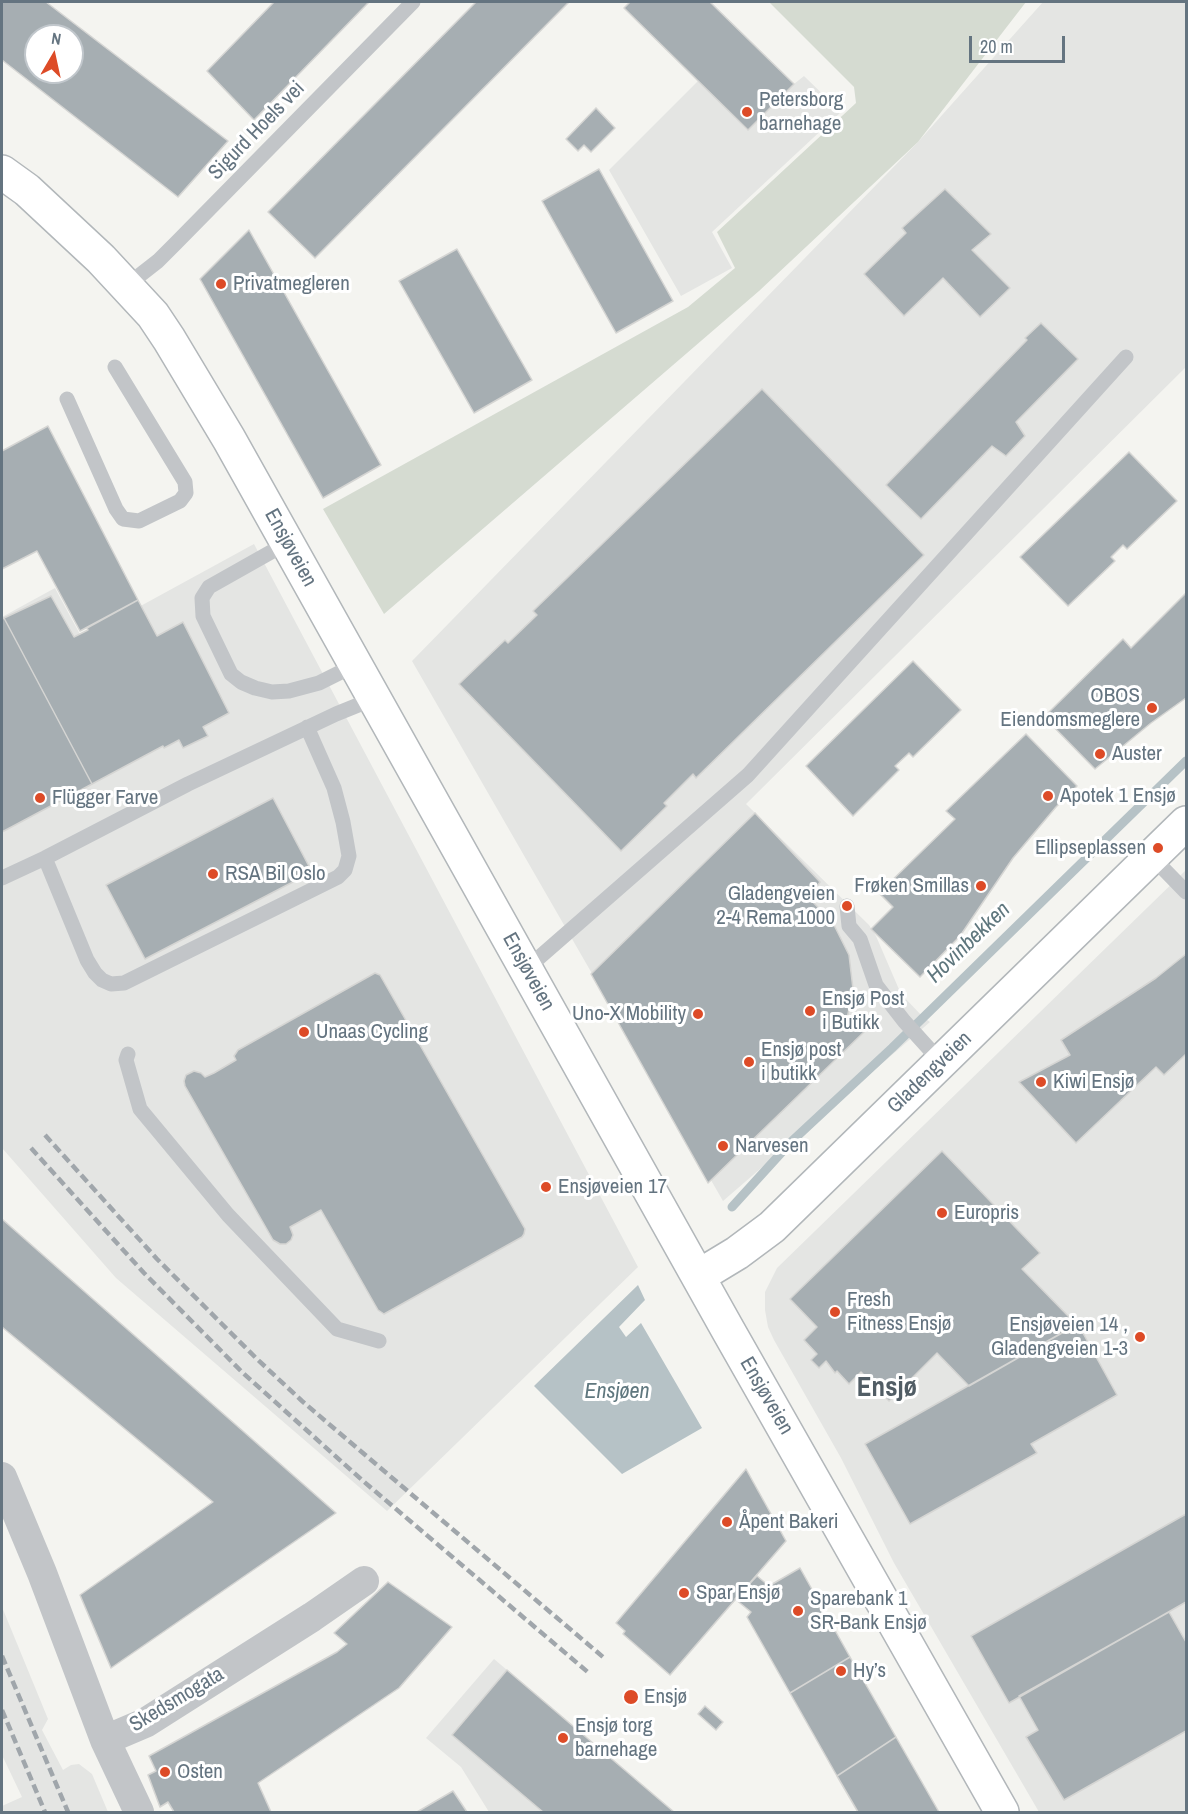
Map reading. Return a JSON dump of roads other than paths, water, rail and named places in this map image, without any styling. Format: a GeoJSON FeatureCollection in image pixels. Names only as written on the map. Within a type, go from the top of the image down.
{"type":"FeatureCollection","features":[{"type":"Feature","properties":{"kind":"main road","name":"Ensjøveien"},"geometry":{"type":"LineString","coordinates":[[2,171],[27,190],[81,239],[153,315],[169,339],[229,439],[373,699],[1002,1812]]}},
{"type":"Feature","properties":{"kind":"main road","name":"Gladengveien"},"geometry":{"type":"LineString","coordinates":[[699,1276],[737,1253],[772,1227],[1186,823]]}},
{"type":"Feature","properties":{"kind":"street","name":"Skedsmogata"},"geometry":{"type":"LineString","coordinates":[[2,1477],[42,1573],[105,1740],[145,1723],[312,1617],[364,1581]]}},
{"type":"Feature","properties":{"kind":"street"},"geometry":{"type":"LineString","coordinates":[[105,1740],[139,1812]]}},
{"type":"Feature","properties":{"kind":"lane","name":"Sigurd Hoels vei"},"geometry":{"type":"LineString","coordinates":[[126,286],[158,261],[413,2]]}},
{"type":"Feature","properties":{"kind":"lane"},"geometry":{"type":"LineString","coordinates":[[526,969],[748,774],[1126,357]]}},
{"type":"Feature","properties":{"kind":"lane"},"geometry":{"type":"LineString","coordinates":[[67,399],[123,519],[139,521],[180,501],[186,493],[185,482],[115,367]]}},
{"type":"Feature","properties":{"kind":"lane"},"geometry":{"type":"LineString","coordinates":[[286,543],[209,586],[205,592],[201,605],[202,616],[231,674],[241,682],[255,688],[272,692],[290,691],[319,683],[355,665]]}},
{"type":"Feature","properties":{"kind":"lane"},"geometry":{"type":"LineString","coordinates":[[2,878],[188,784],[373,699]]}},
{"type":"Feature","properties":{"kind":"lane"},"geometry":{"type":"LineString","coordinates":[[45,858],[87,960],[95,973],[102,980],[111,984],[124,983],[135,978],[338,877],[345,870],[349,856],[344,822],[334,788],[308,728]]}},
{"type":"Feature","properties":{"kind":"lane"},"geometry":{"type":"LineString","coordinates":[[1152,857],[1186,892]]}},
{"type":"Feature","properties":{"kind":"lane"},"geometry":{"type":"LineString","coordinates":[[847,906],[849,926],[860,939],[876,985],[904,1021],[941,1062]]}},
{"type":"Feature","properties":{"kind":"lane"},"geometry":{"type":"LineString","coordinates":[[128,1054],[126,1060],[140,1108],[228,1215],[337,1329],[379,1341]]}},
{"type":"Feature","properties":{"kind":"water","name":"Ensjøen"},"geometry":{"type":"Polygon","coordinates":[[[638,1285],[645,1300],[619,1327],[626,1337],[641,1323],[702,1428],[622,1474],[534,1386],[638,1285]]]}},
{"type":"Feature","properties":{"kind":"waterway","name":"Hovinbekken"},"geometry":{"type":"LineString","coordinates":[[732,1207],[792,1141],[892,1048],[1186,761]]}},
{"type":"Feature","properties":{"kind":"railway"},"geometry":{"type":"LineString","coordinates":[[45,1135],[157,1259],[257,1359],[302,1401],[603,1657]]}},
{"type":"Feature","properties":{"kind":"railway"},"geometry":{"type":"LineString","coordinates":[[31,1148],[144,1273],[243,1373],[362,1480],[590,1674]]}},
{"type":"Feature","properties":{"kind":"railway"},"geometry":{"type":"LineString","coordinates":[[2,1656],[68,1812]]}},
{"type":"Feature","properties":{"kind":"railway"},"geometry":{"type":"LineString","coordinates":[[2,1710],[45,1812]]}},
{"type":"Feature","properties":{"kind":"place","name":"Petersborg barnehage"},"geometry":{"type":"Point","coordinates":[747,112]}},
{"type":"Feature","properties":{"kind":"place","name":"Privatmegleren"},"geometry":{"type":"Point","coordinates":[221,284]}},
{"type":"Feature","properties":{"kind":"place","name":"OBOS Eiendomsmeglere"},"geometry":{"type":"Point","coordinates":[1152,708]}},
{"type":"Feature","properties":{"kind":"place","name":"Auster"},"geometry":{"type":"Point","coordinates":[1100,754]}},
{"type":"Feature","properties":{"kind":"place","name":"Apotek 1 Ensjø"},"geometry":{"type":"Point","coordinates":[1048,796]}},
{"type":"Feature","properties":{"kind":"place","name":"Flügger Farve"},"geometry":{"type":"Point","coordinates":[40,798]}},
{"type":"Feature","properties":{"kind":"place","name":"Ellipseplassen"},"geometry":{"type":"Point","coordinates":[1158,848]}},
{"type":"Feature","properties":{"kind":"place","name":"RSA Bil Oslo"},"geometry":{"type":"Point","coordinates":[213,874]}},
{"type":"Feature","properties":{"kind":"place","name":"Frøken Smillas"},"geometry":{"type":"Point","coordinates":[981,886]}},
{"type":"Feature","properties":{"kind":"place","name":"Gladengveien 2-4 Rema 1000"},"geometry":{"type":"Point","coordinates":[847,906]}},
{"type":"Feature","properties":{"kind":"place","name":"Ensjø Post i Butikk"},"geometry":{"type":"Point","coordinates":[810,1011]}},
{"type":"Feature","properties":{"kind":"place","name":"Uno-X Mobility"},"geometry":{"type":"Point","coordinates":[698,1014]}},
{"type":"Feature","properties":{"kind":"place","name":"Unaas Cycling"},"geometry":{"type":"Point","coordinates":[304,1032]}},
{"type":"Feature","properties":{"kind":"place","name":"Ensjø post i butikk"},"geometry":{"type":"Point","coordinates":[749,1062]}},
{"type":"Feature","properties":{"kind":"place","name":"Kiwi Ensjø"},"geometry":{"type":"Point","coordinates":[1041,1082]}},
{"type":"Feature","properties":{"kind":"place","name":"Narvesen"},"geometry":{"type":"Point","coordinates":[723,1146]}},
{"type":"Feature","properties":{"kind":"place","name":"Ensjøveien 17"},"geometry":{"type":"Point","coordinates":[546,1187]}},
{"type":"Feature","properties":{"kind":"place","name":"Europris"},"geometry":{"type":"Point","coordinates":[942,1213]}},
{"type":"Feature","properties":{"kind":"place","name":"Fresh Fitness Ensjø"},"geometry":{"type":"Point","coordinates":[835,1312]}},
{"type":"Feature","properties":{"kind":"place","name":"Ensjøveien 14 , Gladengveien 1-3"},"geometry":{"type":"Point","coordinates":[1140,1337]}},
{"type":"Feature","properties":{"kind":"place","name":"Åpent Bakeri"},"geometry":{"type":"Point","coordinates":[727,1522]}},
{"type":"Feature","properties":{"kind":"place","name":"Spar Ensjø"},"geometry":{"type":"Point","coordinates":[684,1593]}},
{"type":"Feature","properties":{"kind":"place","name":"Sparebank 1 SR-Bank Ensjø"},"geometry":{"type":"Point","coordinates":[798,1611]}},
{"type":"Feature","properties":{"kind":"place","name":"Hy’s"},"geometry":{"type":"Point","coordinates":[841,1671]}},
{"type":"Feature","properties":{"kind":"place","name":"Ensjø"},"geometry":{"type":"Point","coordinates":[631,1697]}},
{"type":"Feature","properties":{"kind":"place","name":"Ensjø torg barnehage"},"geometry":{"type":"Point","coordinates":[563,1738]}},
{"type":"Feature","properties":{"kind":"place","name":"Osten"},"geometry":{"type":"Point","coordinates":[165,1772]}},
{"type":"Feature","properties":{"kind":"district","name":"Ensjø"},"geometry":{"type":"Point","coordinates":[887,1389]}}]}
